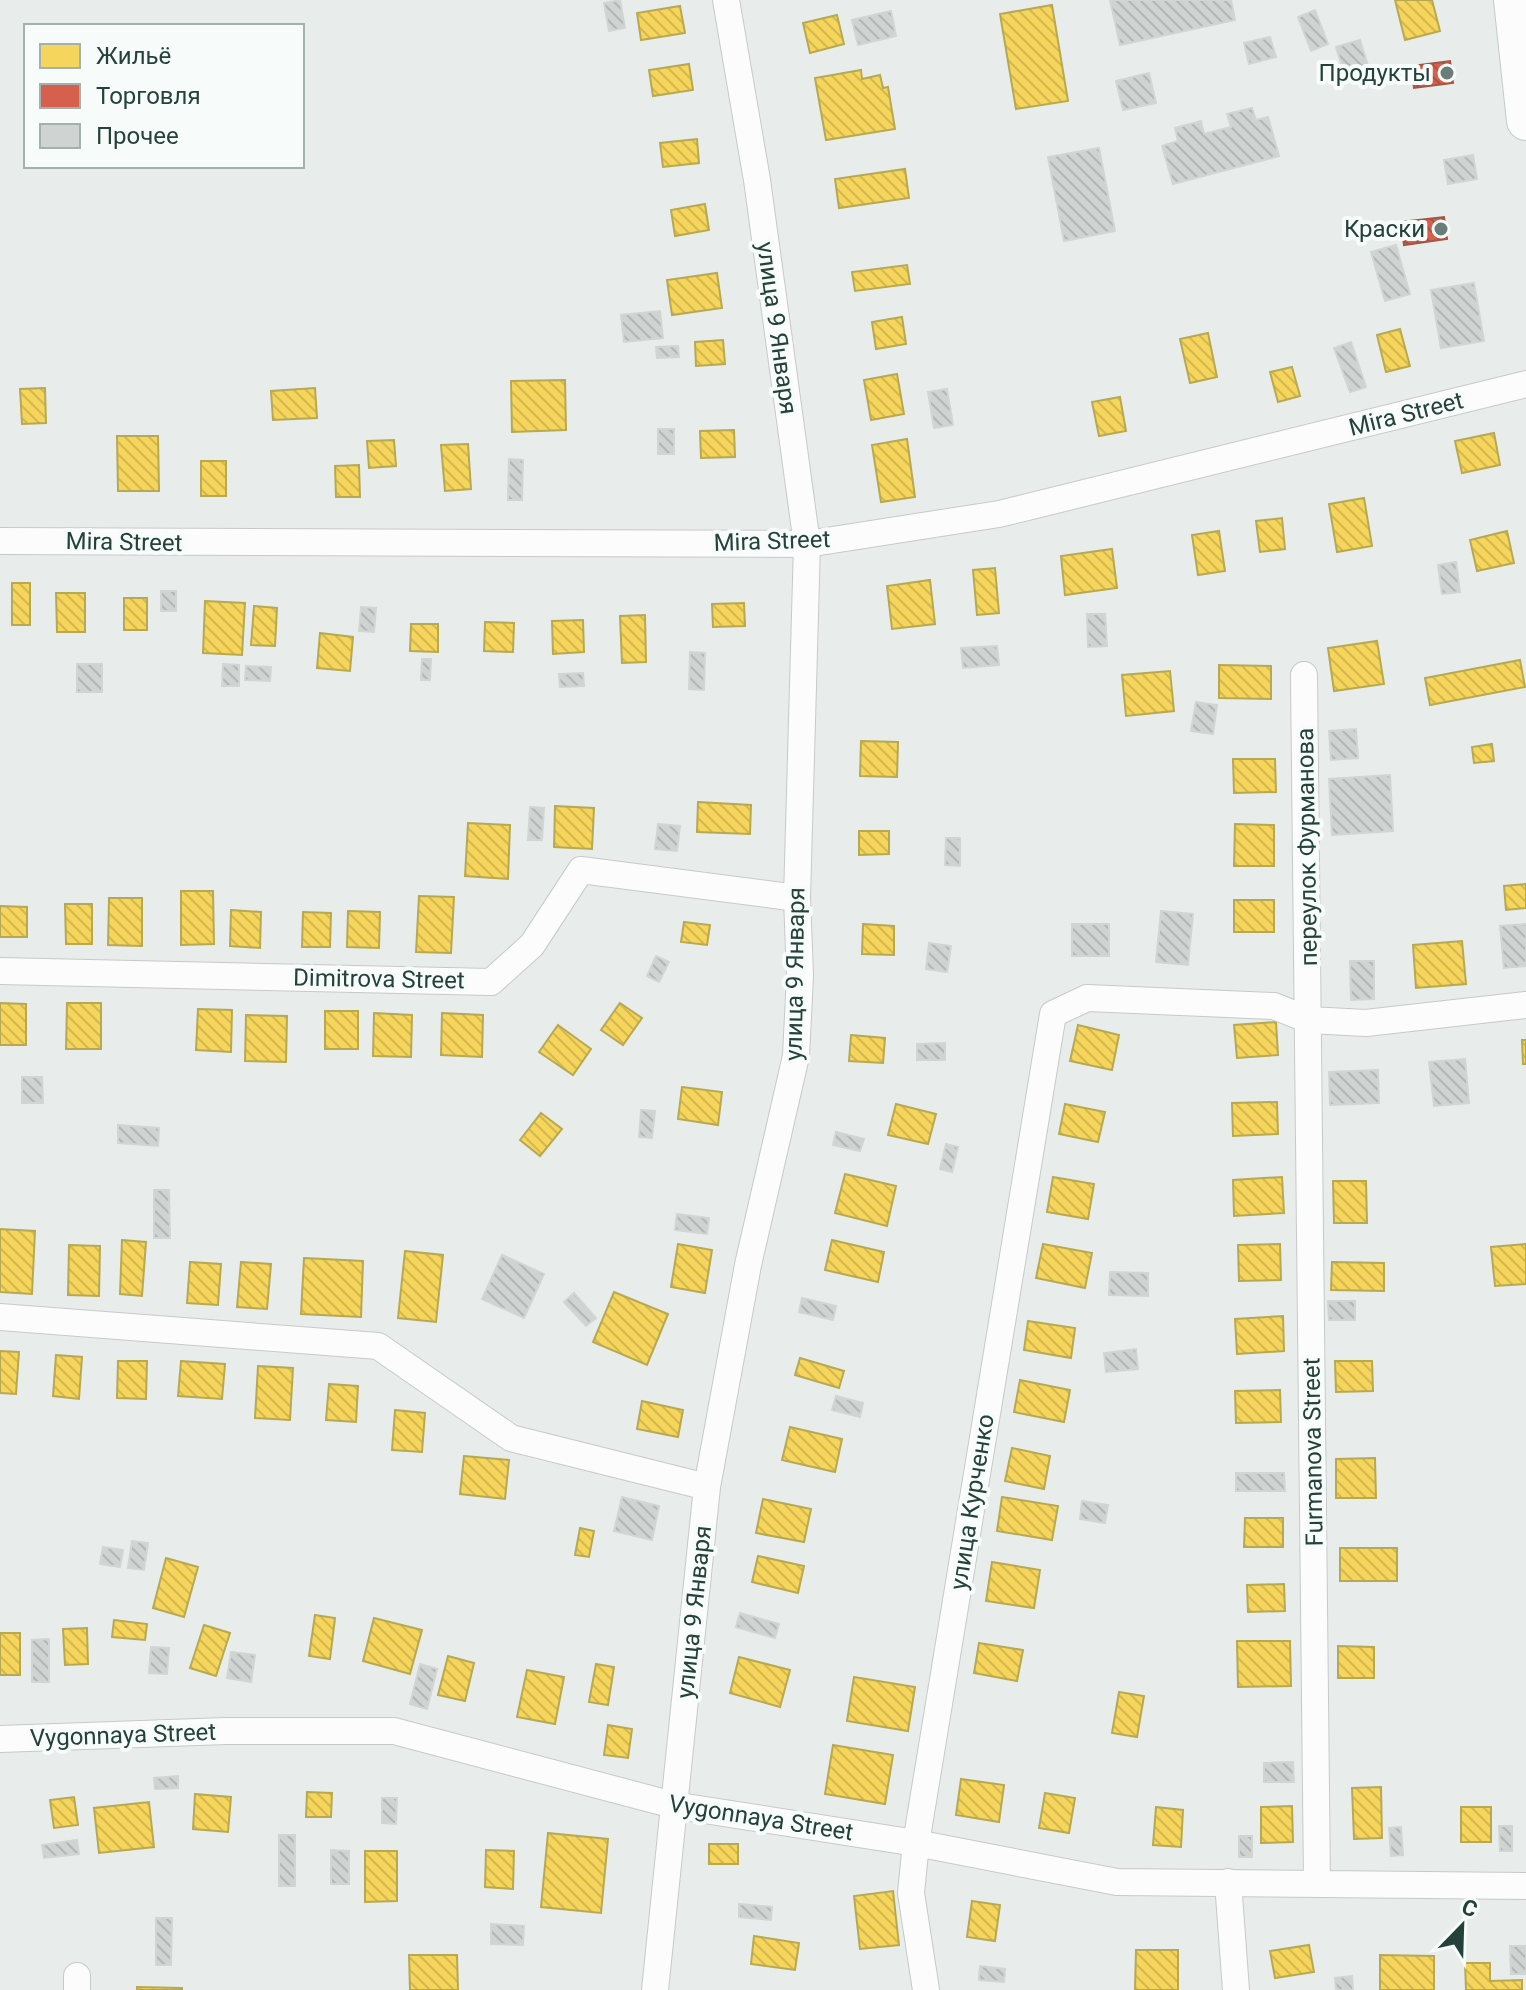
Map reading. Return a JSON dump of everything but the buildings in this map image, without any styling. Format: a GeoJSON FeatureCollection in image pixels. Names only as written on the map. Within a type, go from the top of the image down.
{"type":"FeatureCollection","features":[{"type":"Feature","properties":{"kind":"main road"},"geometry":{"type":"LineString","coordinates":[[1513,0],[1526,121]]}},
{"type":"Feature","properties":{"kind":"street","name":"улица 9 Января"},"geometry":{"type":"LineString","coordinates":[[655,1990],[707,1487],[748,1265],[796,1056],[800,976],[797,898],[807,544],[757,180],[726,0]]}},
{"type":"Feature","properties":{"kind":"street","name":"Mira Street"},"geometry":{"type":"LineString","coordinates":[[0,541],[807,544],[999,514],[1526,384]]}},
{"type":"Feature","properties":{"kind":"street","name":"переулок Фурманова"},"geometry":{"type":"LineString","coordinates":[[1304,675],[1309,1020]]}},
{"type":"Feature","properties":{"kind":"street","name":"Dimitrova Street"},"geometry":{"type":"LineString","coordinates":[[0,971],[491,982],[532,945],[581,870],[797,898]]}},
{"type":"Feature","properties":{"kind":"street","name":"улица Курченко"},"geometry":{"type":"LineString","coordinates":[[926,1990],[911,1893],[916,1843],[1053,1014],[1087,998],[1274,1006],[1309,1020]]}},
{"type":"Feature","properties":{"kind":"street"},"geometry":{"type":"LineString","coordinates":[[1309,1020],[1366,1023],[1526,1005]]}},
{"type":"Feature","properties":{"kind":"street","name":"Furmanova Street"},"geometry":{"type":"LineString","coordinates":[[1309,1020],[1317,1884]]}},
{"type":"Feature","properties":{"kind":"street"},"geometry":{"type":"LineString","coordinates":[[0,1317],[378,1346],[511,1438],[707,1487]]}},
{"type":"Feature","properties":{"kind":"street","name":"Vygonnaya Street"},"geometry":{"type":"LineString","coordinates":[[0,1739],[226,1731],[394,1731],[673,1805],[916,1843],[1117,1882],[1526,1886]]}},
{"type":"Feature","properties":{"kind":"street"},"geometry":{"type":"LineString","coordinates":[[1228,1882],[1236,1990]]}},
{"type":"Feature","properties":{"kind":"place","name":"Продукты"},"geometry":{"type":"Point","coordinates":[1447,73]}},
{"type":"Feature","properties":{"kind":"place","name":"Краски"},"geometry":{"type":"Point","coordinates":[1441,229]}}]}
